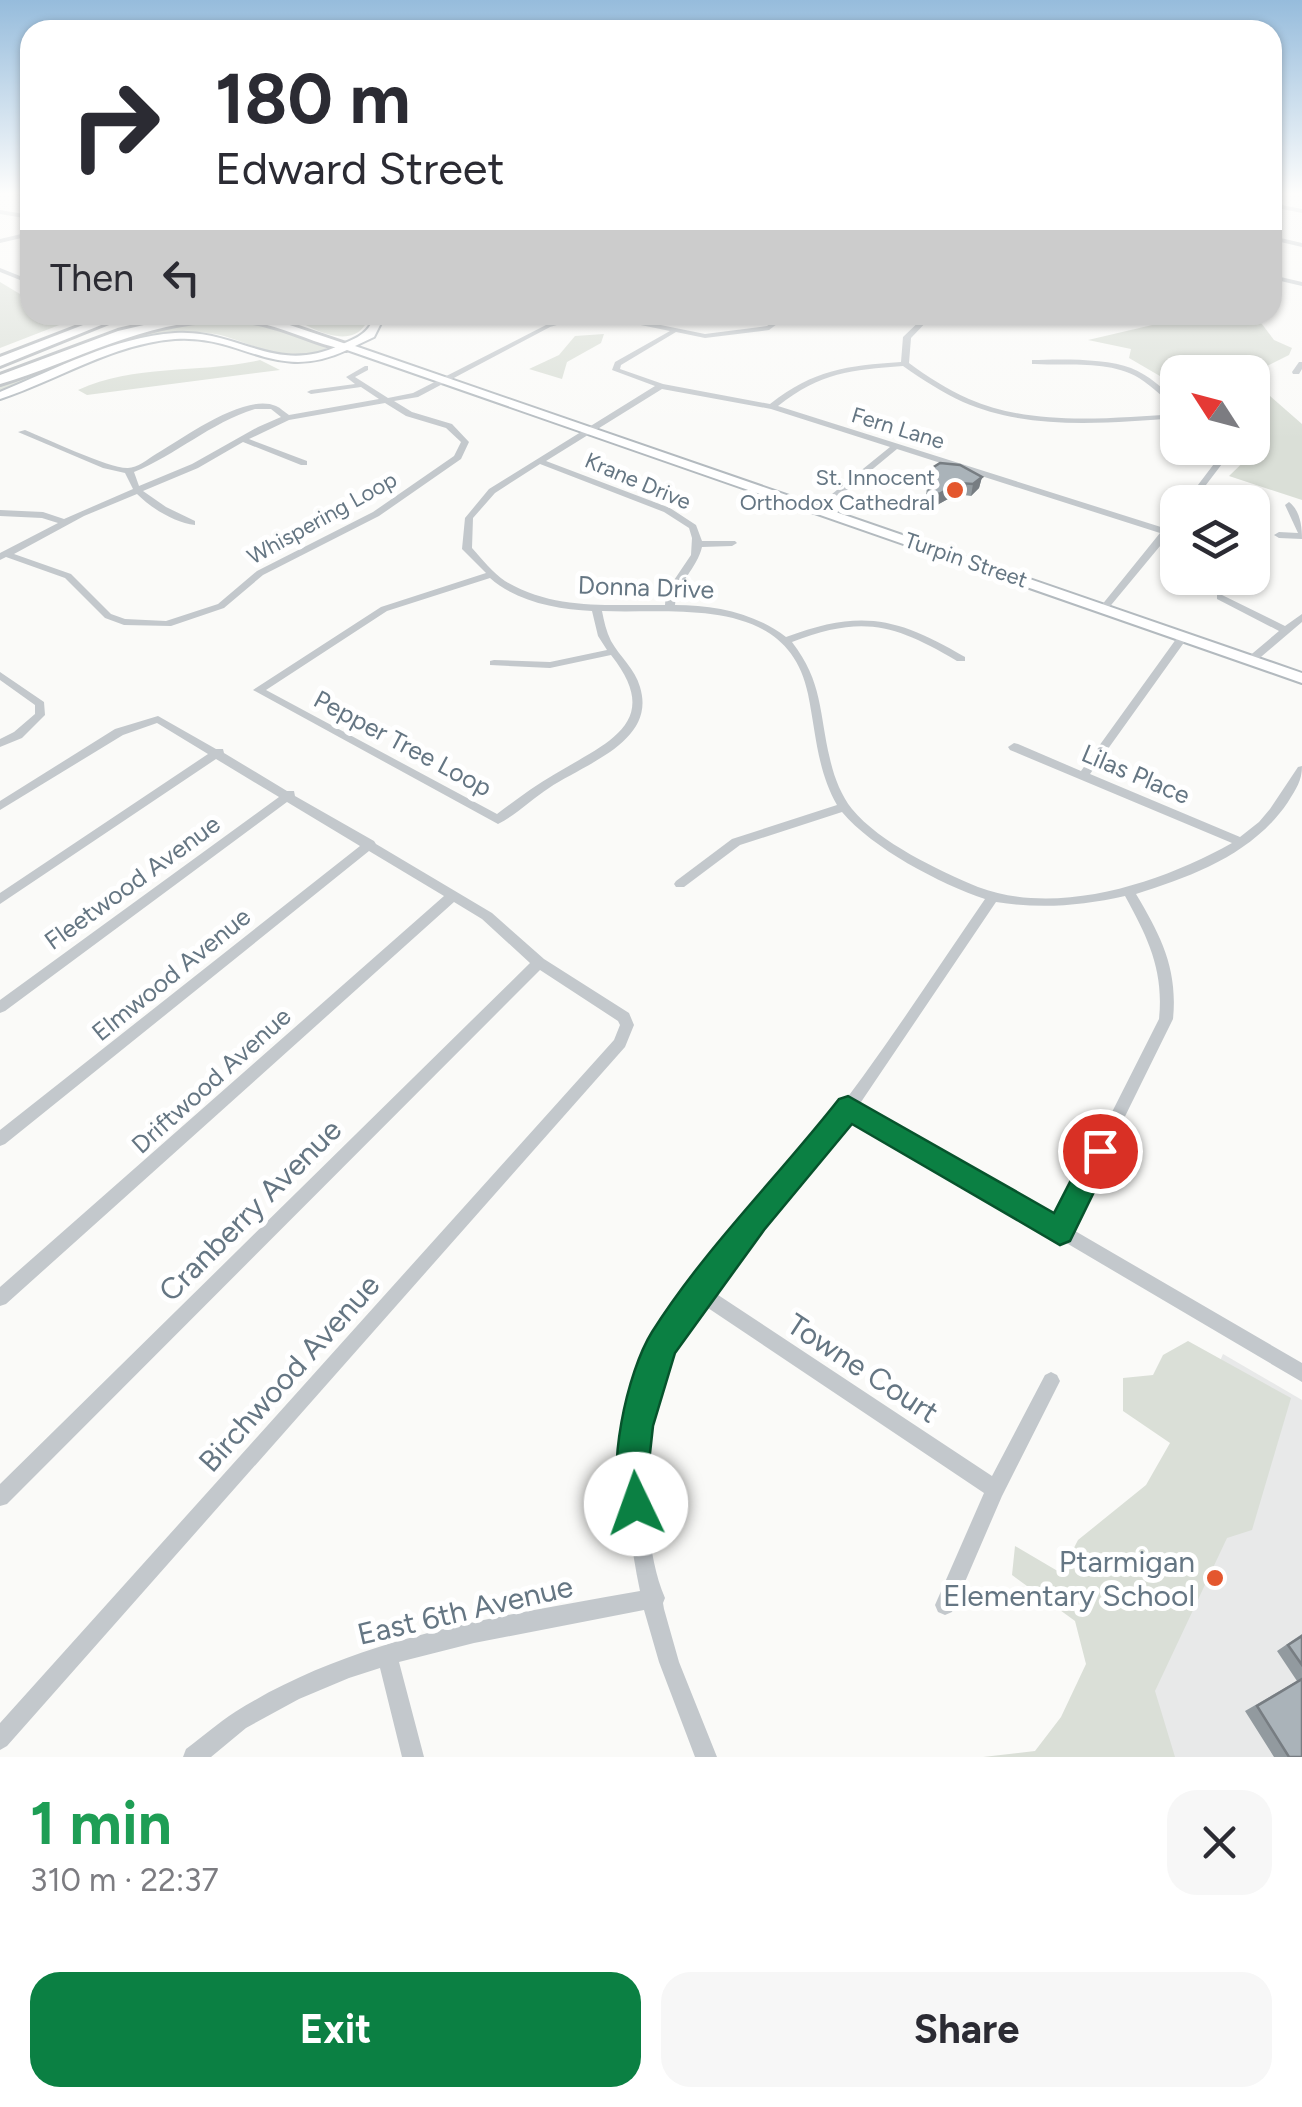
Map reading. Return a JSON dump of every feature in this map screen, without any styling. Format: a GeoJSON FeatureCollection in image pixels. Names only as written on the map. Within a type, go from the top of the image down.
{"type":"FeatureCollection","features":[{"type":"Feature","properties":{"kind":"highway"},"geometry":{"type":"LineString","coordinates":[[0,362],[94,325]]}},
{"type":"Feature","properties":{"kind":"highway"},"geometry":{"type":"LineString","coordinates":[[0,380],[134,325]]}},
{"type":"Feature","properties":{"kind":"highway"},"geometry":{"type":"LineString","coordinates":[[0,380],[112,340],[171,325]]}},
{"type":"Feature","properties":{"kind":"highway"},"geometry":{"type":"LineString","coordinates":[[278,325],[346,346]]}},
{"type":"Feature","properties":{"kind":"highway"},"geometry":{"type":"LineString","coordinates":[[301,325],[346,346]]}},
{"type":"Feature","properties":{"kind":"street"},"geometry":{"type":"LineString","coordinates":[[0,396],[118,348],[177,336],[212,337],[292,360],[312,359],[346,346],[375,330],[376,325]]}},
{"type":"Feature","properties":{"kind":"street"},"geometry":{"type":"LineString","coordinates":[[3,556],[64,522],[140,491],[287,418],[391,402],[445,380],[551,325]]}},
{"type":"Feature","properties":{"kind":"street"},"geometry":{"type":"LineString","coordinates":[[650,325],[705,336],[741,334],[773,325]]}},
{"type":"Feature","properties":{"kind":"street"},"geometry":{"type":"LineString","coordinates":[[905,364],[907,338],[920,325]]}},
{"type":"Feature","properties":{"kind":"street","name":"Fern Lane"},"geometry":{"type":"LineString","coordinates":[[672,332],[618,364],[616,370],[661,386],[772,407],[1160,530]]}},
{"type":"Feature","properties":{"kind":"street","name":"Turpin Street"},"geometry":{"type":"LineString","coordinates":[[346,346],[1302,678]]}},
{"type":"Feature","properties":{"kind":"street"},"geometry":{"type":"LineString","coordinates":[[1036,362],[1118,364],[1147,376],[1160,389]]}},
{"type":"Feature","properties":{"kind":"street"},"geometry":{"type":"LineString","coordinates":[[772,407],[800,382],[826,371],[905,364],[936,389],[968,404],[1041,421],[1160,417]]}},
{"type":"Feature","properties":{"kind":"street"},"geometry":{"type":"LineString","coordinates":[[366,368],[350,377],[391,402]]}},
{"type":"Feature","properties":{"kind":"street"},"geometry":{"type":"LineString","coordinates":[[311,392],[362,384]]}},
{"type":"Feature","properties":{"kind":"street"},"geometry":{"type":"LineString","coordinates":[[487,576],[467,549],[470,518],[492,491],[661,386]]}},
{"type":"Feature","properties":{"kind":"street","name":"Whispering Loop"},"geometry":{"type":"LineString","coordinates":[[3,556],[68,576],[108,616],[124,622],[167,624],[195,617],[221,606],[260,573],[289,556],[376,514],[458,457],[465,442],[459,434],[391,402]]}},
{"type":"Feature","properties":{"kind":"street"},"geometry":{"type":"LineString","coordinates":[[22,432],[79,456],[129,470],[150,463],[160,452],[236,412],[263,406],[276,408],[287,418]]}},
{"type":"Feature","properties":{"kind":"street"},"geometry":{"type":"LineString","coordinates":[[242,440],[304,463]]}},
{"type":"Feature","properties":{"kind":"street"},"geometry":{"type":"LineString","coordinates":[[819,510],[897,445]]}},
{"type":"Feature","properties":{"kind":"street","name":"Krane Drive"},"geometry":{"type":"LineString","coordinates":[[539,462],[682,518],[693,527],[699,544],[694,565],[670,592],[670,606]]}},
{"type":"Feature","properties":{"kind":"street"},"geometry":{"type":"LineString","coordinates":[[129,470],[132,484],[140,491],[192,522]]}},
{"type":"Feature","properties":{"kind":"street"},"geometry":{"type":"LineString","coordinates":[[1279,534],[1302,534],[1290,506]]}},
{"type":"Feature","properties":{"kind":"street"},"geometry":{"type":"LineString","coordinates":[[0,513],[43,514],[64,522]]}},
{"type":"Feature","properties":{"kind":"street"},"geometry":{"type":"LineString","coordinates":[[1104,608],[1160,539]]}},
{"type":"Feature","properties":{"kind":"street"},"geometry":{"type":"LineString","coordinates":[[699,544],[732,543]]}},
{"type":"Feature","properties":{"kind":"street","name":"Donna Drive"},"geometry":{"type":"LineString","coordinates":[[487,576],[526,597],[597,611],[670,606],[744,617],[788,640]]}},
{"type":"Feature","properties":{"kind":"street","name":"Pepper Tree Loop"},"geometry":{"type":"LineString","coordinates":[[487,576],[384,610],[258,690],[498,820],[565,772],[602,754],[626,732],[639,704],[635,685],[600,636],[597,611]]}},
{"type":"Feature","properties":{"kind":"street"},"geometry":{"type":"LineString","coordinates":[[1220,597],[1286,630]]}},
{"type":"Feature","properties":{"kind":"street"},"geometry":{"type":"LineString","coordinates":[[1251,660],[1302,618]]}},
{"type":"Feature","properties":{"kind":"street"},"geometry":{"type":"LineString","coordinates":[[961,659],[918,634],[869,620],[821,626],[788,640],[810,676],[830,782],[843,807],[889,846],[993,897],[1050,901],[1128,890],[1193,870],[1262,826],[1302,770]]}},
{"type":"Feature","properties":{"kind":"street"},"geometry":{"type":"LineString","coordinates":[[1082,776],[1182,637]]}},
{"type":"Feature","properties":{"kind":"street"},"geometry":{"type":"LineString","coordinates":[[494,663],[550,665],[611,652]]}},
{"type":"Feature","properties":{"kind":"street"},"geometry":{"type":"LineString","coordinates":[[0,675],[40,704],[40,716],[0,744]]}},
{"type":"Feature","properties":{"kind":"street"},"geometry":{"type":"LineString","coordinates":[[0,806],[142,721],[158,718],[487,916],[539,962]]}},
{"type":"Feature","properties":{"kind":"street","name":"Lilas Place"},"geometry":{"type":"LineString","coordinates":[[1014,747],[1241,842]]}},
{"type":"Feature","properties":{"kind":"street"},"geometry":{"type":"LineString","coordinates":[[0,899],[219,752]]}},
{"type":"Feature","properties":{"kind":"street","name":"Fleetwood Avenue"},"geometry":{"type":"LineString","coordinates":[[0,1007],[290,794]]}},
{"type":"Feature","properties":{"kind":"street"},"geometry":{"type":"LineString","coordinates":[[680,884],[736,842],[843,807]]}},
{"type":"Feature","properties":{"kind":"street","name":"Elmwood Avenue"},"geometry":{"type":"LineString","coordinates":[[0,1139],[370,844]]}},
{"type":"Feature","properties":{"kind":"street"},"geometry":{"type":"LineString","coordinates":[[1060,1232],[1166,1018],[1170,992],[1166,964],[1128,890]]}},
{"type":"Feature","properties":{"kind":"street","name":"Driftwood Avenue"},"geometry":{"type":"LineString","coordinates":[[0,1298],[452,896]]}},
{"type":"Feature","properties":{"kind":"street"},"geometry":{"type":"LineString","coordinates":[[706,1757],[690,1722],[654,1598],[640,1538],[632,1471],[636,1426],[662,1345],[848,1108],[993,897]]}},
{"type":"Feature","properties":{"kind":"street","name":"Birchwood Avenue"},"geometry":{"type":"LineString","coordinates":[[0,1739],[620,1043],[628,1025],[624,1017],[539,962]]}},
{"type":"Feature","properties":{"kind":"street","name":"Cranberry Avenue"},"geometry":{"type":"LineString","coordinates":[[0,1498],[539,962]]}},
{"type":"Feature","properties":{"kind":"street"},"geometry":{"type":"LineString","coordinates":[[848,1108],[1302,1372]]}},
{"type":"Feature","properties":{"kind":"street","name":"Towne Court"},"geometry":{"type":"LineString","coordinates":[[700,1293],[995,1489]]}},
{"type":"Feature","properties":{"kind":"street"},"geometry":{"type":"LineString","coordinates":[[945,1605],[995,1489],[1051,1381]]}},
{"type":"Feature","properties":{"kind":"street","name":"East 6th Avenue"},"geometry":{"type":"LineString","coordinates":[[194,1757],[251,1714],[310,1682],[387,1654],[654,1598]]}},
{"type":"Feature","properties":{"kind":"street"},"geometry":{"type":"LineString","coordinates":[[387,1654],[413,1757]]}},
{"type":"Feature","properties":{"kind":"shaded area"},"geometry":{"type":"Polygon","coordinates":[[[0,282],[20,294],[20,325],[59,325],[0,348],[0,282]]]}},
{"type":"Feature","properties":{"kind":"shaded area"},"geometry":{"type":"Polygon","coordinates":[[[267,325],[327,348],[299,357],[208,333],[181,333],[128,343],[0,393],[0,386],[58,363],[177,326],[267,325]]]}},
{"type":"Feature","properties":{"kind":"shaded area"},"geometry":{"type":"Polygon","coordinates":[[[305,325],[365,325],[349,336],[305,325]]]}},
{"type":"Feature","properties":{"kind":"shaded area"},"geometry":{"type":"Polygon","coordinates":[[[1152,325],[1263,325],[1274,340],[1292,348],[1289,355],[1270,364],[1270,355],[1160,355],[1160,376],[1129,358],[1131,349],[1088,340],[1152,325]]]}},
{"type":"Feature","properties":{"kind":"shaded area"},"geometry":{"type":"Polygon","coordinates":[[[604,334],[601,343],[567,362],[562,379],[529,369],[559,355],[575,336],[604,334]]]}},
{"type":"Feature","properties":{"kind":"shaded area"},"geometry":{"type":"Polygon","coordinates":[[[260,360],[280,370],[87,395],[78,390],[145,372],[260,360]]]}},
{"type":"Feature","properties":{"kind":"shaded area"},"geometry":{"type":"Polygon","coordinates":[[[1270,396],[1302,424],[1302,500],[1270,489],[1270,485],[1229,476],[1240,465],[1270,465],[1270,396]]]}},
{"type":"Feature","properties":{"kind":"shaded area"},"geometry":{"type":"Polygon","coordinates":[[[1188,1341],[1291,1398],[1252,1530],[1227,1538],[1155,1691],[1175,1757],[983,1757],[1035,1751],[1061,1717],[1086,1664],[1075,1621],[1012,1575],[1015,1546],[1061,1573],[1078,1540],[1146,1485],[1170,1443],[1123,1411],[1123,1378],[1153,1375],[1163,1355],[1188,1341]]]}},
{"type":"Feature","properties":{"kind":"shaded area","name":"Ptarmigan Elementary School"},"geometry":{"type":"Polygon","coordinates":[[[1223,1354],[1302,1400],[1302,1757],[1053,1757],[1223,1354]]]}},
{"type":"Feature","properties":{"kind":"building"},"geometry":{"type":"Polygon","coordinates":[[[940,463],[960,465],[982,477],[973,484],[959,483],[939,494],[931,492],[928,484],[934,479],[929,470],[940,463]]]}},
{"type":"Feature","properties":{"kind":"building"},"geometry":{"type":"Polygon","coordinates":[[[1302,1636],[1302,1665],[1288,1645],[1302,1636]]]}},
{"type":"Feature","properties":{"kind":"building"},"geometry":{"type":"Polygon","coordinates":[[[1302,1679],[1302,1757],[1289,1757],[1257,1706],[1302,1679]]]}},
{"type":"Feature","properties":{"kind":"place","name":"St. Innocent Orthodox Cathedral"},"geometry":{"type":"Point","coordinates":[955,490]}},
{"type":"Feature","properties":{"kind":"place","name":"Ptarmigan Elementary School"},"geometry":{"type":"Point","coordinates":[1215,1578]}},
{"type":"Feature","properties":{"kind":"route"},"geometry":{"type":"LineString","coordinates":[[636,1504],[632,1471],[636,1426],[646,1384],[662,1345],[754,1220],[799,1172],[848,1108],[1060,1232],[1100,1151]]}}]}
